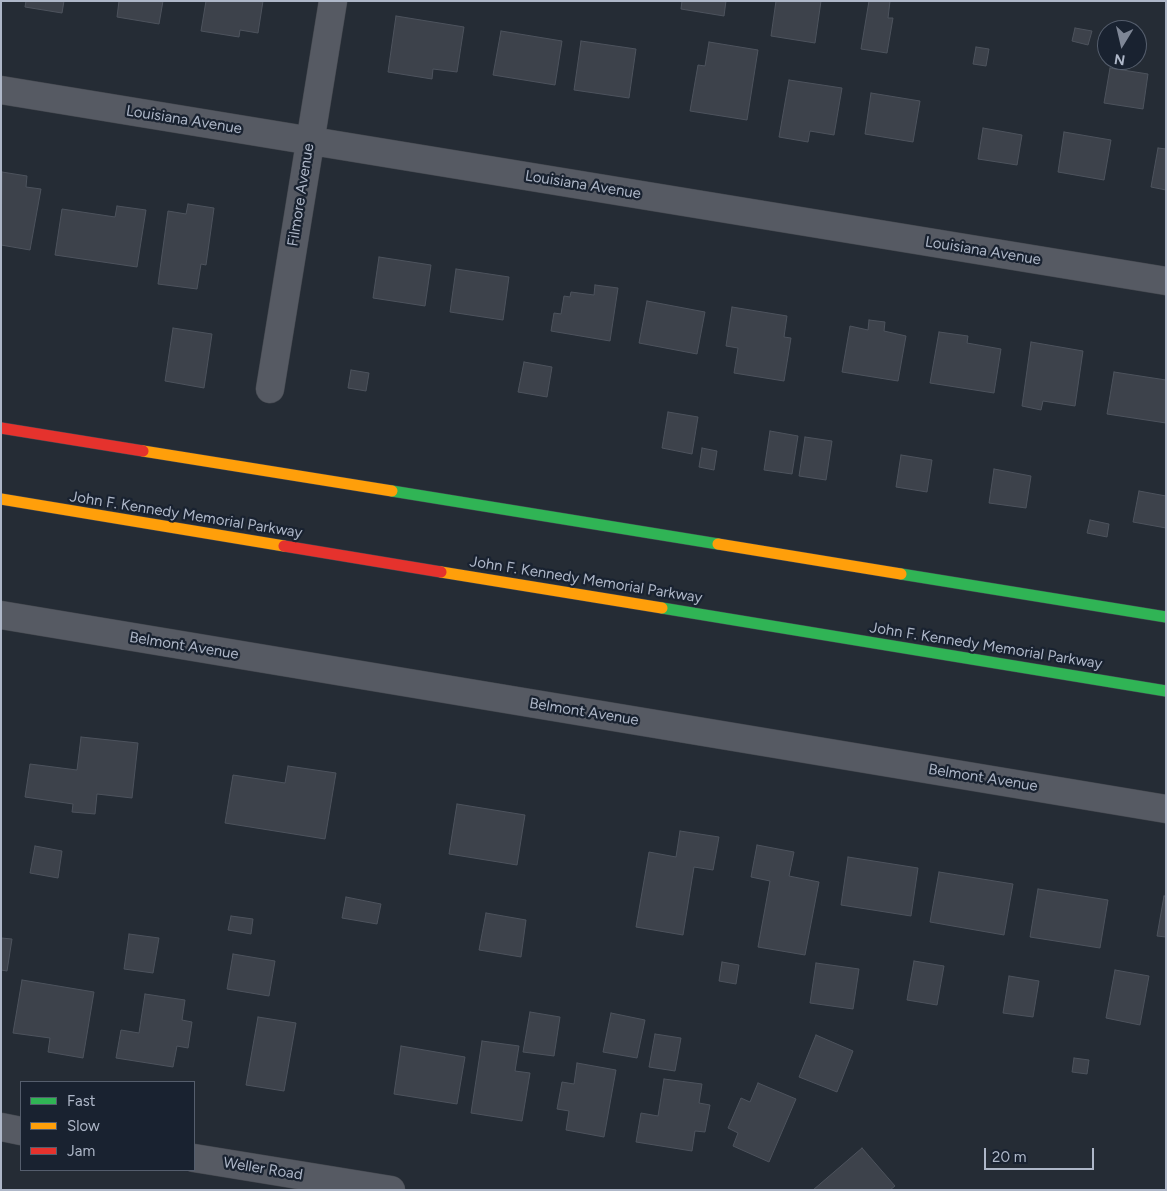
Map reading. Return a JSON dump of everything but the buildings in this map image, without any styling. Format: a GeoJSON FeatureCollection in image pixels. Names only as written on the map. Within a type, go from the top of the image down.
{"type":"FeatureCollection","features":[{"type":"Feature","properties":{"kind":"highway"},"geometry":{"type":"LineString","coordinates":[[1,428],[1166,617]]}},
{"type":"Feature","properties":{"kind":"highway","name":"John F. Kennedy Memorial Parkway"},"geometry":{"type":"LineString","coordinates":[[1,499],[1166,691]]}},
{"type":"Feature","properties":{"kind":"street","name":"Filmore Avenue"},"geometry":{"type":"LineString","coordinates":[[270,389],[333,1]]}},
{"type":"Feature","properties":{"kind":"street","name":"Louisiana Avenue"},"geometry":{"type":"LineString","coordinates":[[1,90],[1166,281]]}},
{"type":"Feature","properties":{"kind":"street","name":"Belmont Avenue"},"geometry":{"type":"LineString","coordinates":[[1,615],[1166,809]]}},
{"type":"Feature","properties":{"kind":"street"},"geometry":{"type":"LineString","coordinates":[[1,1127],[20,1130]]}},
{"type":"Feature","properties":{"kind":"street","name":"Weller Road"},"geometry":{"type":"LineString","coordinates":[[195,1158],[391,1190]]}},
{"type":"Feature","properties":{"kind":"traffic: fast"},"geometry":{"type":"LineString","coordinates":[[392,491],[718,544]]}},
{"type":"Feature","properties":{"kind":"traffic: fast"},"geometry":{"type":"LineString","coordinates":[[901,574],[1166,617]]}},
{"type":"Feature","properties":{"kind":"traffic: fast"},"geometry":{"type":"LineString","coordinates":[[662,608],[1166,691]]}},
{"type":"Feature","properties":{"kind":"traffic: slow"},"geometry":{"type":"LineString","coordinates":[[143,451],[392,491]]}},
{"type":"Feature","properties":{"kind":"traffic: slow"},"geometry":{"type":"LineString","coordinates":[[1,499],[284,546]]}},
{"type":"Feature","properties":{"kind":"traffic: slow"},"geometry":{"type":"LineString","coordinates":[[718,544],[901,574]]}},
{"type":"Feature","properties":{"kind":"traffic: slow"},"geometry":{"type":"LineString","coordinates":[[441,572],[662,608]]}},
{"type":"Feature","properties":{"kind":"traffic: jam"},"geometry":{"type":"LineString","coordinates":[[1,428],[143,451]]}},
{"type":"Feature","properties":{"kind":"traffic: jam"},"geometry":{"type":"LineString","coordinates":[[284,546],[441,572]]}}]}
